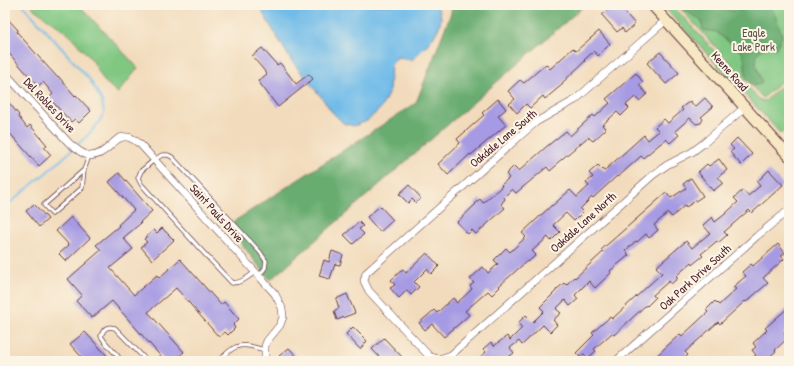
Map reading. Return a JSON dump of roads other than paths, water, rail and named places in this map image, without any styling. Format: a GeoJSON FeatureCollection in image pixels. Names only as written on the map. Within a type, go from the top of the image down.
{"type":"FeatureCollection","features":[{"type":"Feature","properties":{"kind":"main road","name":"Keene Road"},"geometry":{"type":"LineString","coordinates":[[652,5],[789,156]]}},
{"type":"Feature","properties":{"kind":"street","name":"Oakdale Lane South"},"geometry":{"type":"LineString","coordinates":[[439,359],[430,357],[369,291],[364,281],[366,273],[521,134],[536,122],[575,100],[666,20]]}},
{"type":"Feature","properties":{"kind":"street","name":"Del Robles Drive"},"geometry":{"type":"LineString","coordinates":[[5,73],[70,143],[80,152],[89,156]]}},
{"type":"Feature","properties":{"kind":"street","name":"Oakdale Lane North"},"geometry":{"type":"LineString","coordinates":[[439,359],[451,354],[653,175],[667,165],[692,152],[745,107]]}},
{"type":"Feature","properties":{"kind":"street","name":"Saint Pauls Drive"},"geometry":{"type":"LineString","coordinates":[[89,156],[103,153],[118,139],[125,136],[132,138],[141,144],[275,294],[282,308],[283,317],[280,325],[267,342],[264,350]]}},
{"type":"Feature","properties":{"kind":"street","name":"Oak Park Drive South"},"geometry":{"type":"LineString","coordinates":[[616,361],[789,210]]}},
{"type":"Feature","properties":{"kind":"street"},"geometry":{"type":"LineString","coordinates":[[264,350],[265,361]]}},
{"type":"Feature","properties":{"kind":"lane"},"geometry":{"type":"LineString","coordinates":[[162,155],[172,157],[260,252],[266,261],[265,268],[257,274],[237,283],[232,283],[141,184],[138,178],[141,171],[162,155]]}},
{"type":"Feature","properties":{"kind":"lane"},"geometry":{"type":"LineString","coordinates":[[84,170],[44,205],[52,214],[82,188],[84,170],[89,156]]}},
{"type":"Feature","properties":{"kind":"lane"},"geometry":{"type":"LineString","coordinates":[[122,361],[101,336],[103,330],[107,327],[115,328],[147,361]]}},
{"type":"Feature","properties":{"kind":"lane"},"geometry":{"type":"LineString","coordinates":[[219,361],[236,346],[252,346],[264,350]]}},
{"type":"Feature","properties":{"kind":"lane"},"geometry":{"type":"LineString","coordinates":[[251,361],[265,361]]}},
{"type":"Feature","properties":{"kind":"water"},"geometry":{"type":"Polygon","coordinates":[[[260,5],[437,5],[441,18],[438,30],[426,46],[412,60],[397,57],[391,65],[389,92],[381,108],[367,121],[354,126],[343,123],[332,112],[291,60],[264,15],[260,5]]]}},
{"type":"Feature","properties":{"kind":"waterway"},"geometry":{"type":"LineString","coordinates":[[5,207],[59,162],[90,133],[104,113],[102,101],[90,80],[23,5]]}},
{"type":"Feature","properties":{"kind":"park label","name":"Eagle Lake Park"},"geometry":{"type":"Point","coordinates":[754,39]}}]}
